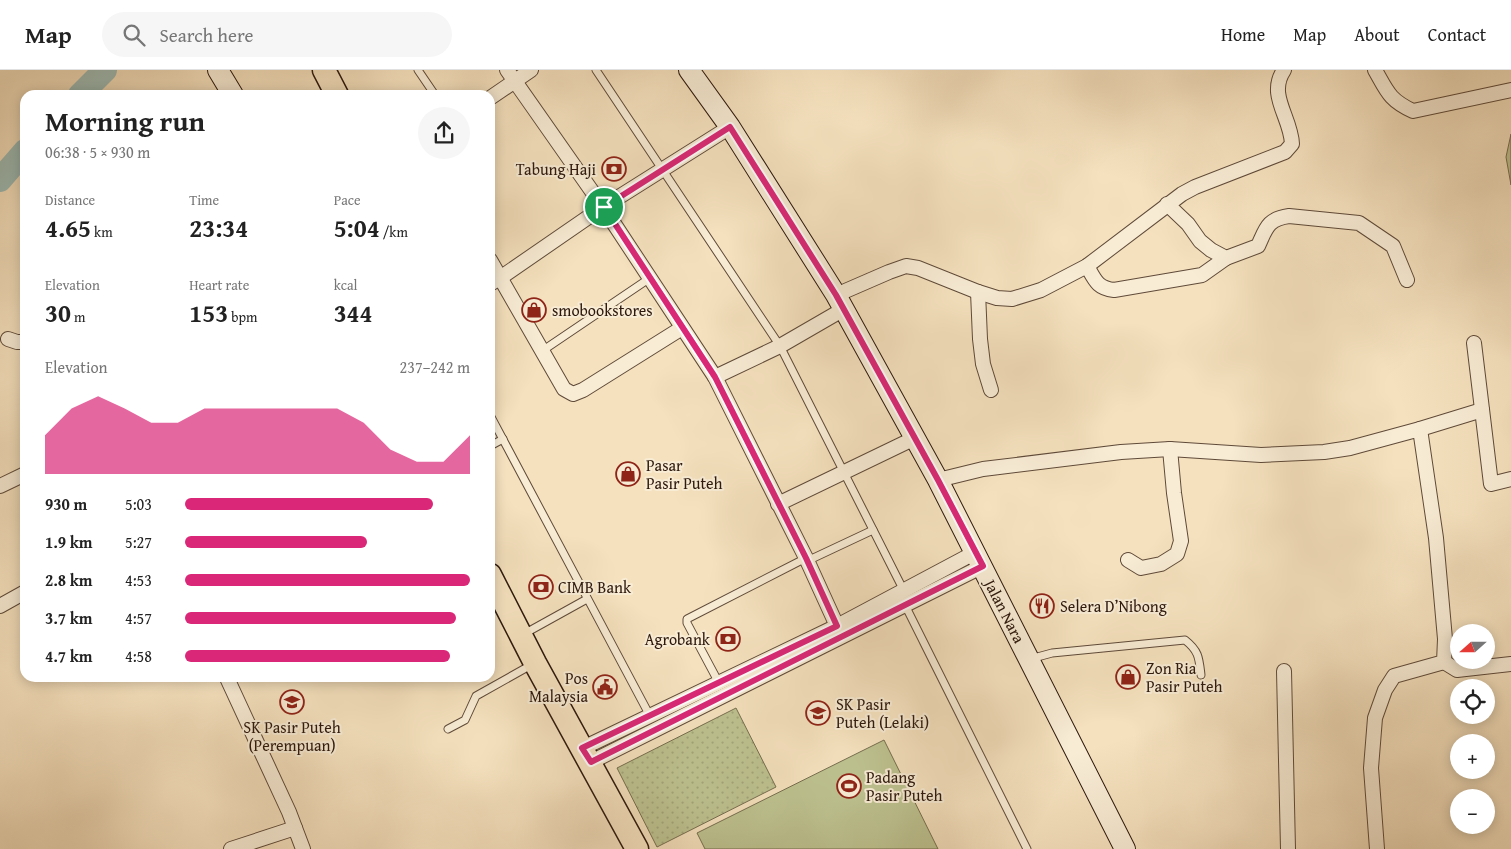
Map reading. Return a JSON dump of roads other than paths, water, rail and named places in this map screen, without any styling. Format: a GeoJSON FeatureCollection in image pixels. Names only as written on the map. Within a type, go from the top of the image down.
{"type":"FeatureCollection","features":[{"type":"Feature","properties":{"kind":"main road"},"geometry":{"type":"LineString","coordinates":[[218,70],[231,90]]}},
{"type":"Feature","properties":{"kind":"main road"},"geometry":{"type":"LineString","coordinates":[[324,70],[334,90]]}},
{"type":"Feature","properties":{"kind":"main road","name":"Jalan Nara"},"geometry":{"type":"LineString","coordinates":[[689,70],[730,127],[840,302],[938,480],[1125,849]]}},
{"type":"Feature","properties":{"kind":"main road"},"geometry":{"type":"LineString","coordinates":[[495,584],[535,663],[637,849]]}},
{"type":"Feature","properties":{"kind":"street"},"geometry":{"type":"LineString","coordinates":[[495,93],[511,76],[531,70]]}},
{"type":"Feature","properties":{"kind":"street"},"geometry":{"type":"LineString","coordinates":[[715,377],[780,346],[840,302],[889,272],[906,266],[918,268],[996,298],[1012,299],[1041,290],[1087,266],[1182,194],[1195,187],[1285,152],[1292,144],[1292,135],[1277,91],[1279,78],[1284,70]]}},
{"type":"Feature","properties":{"kind":"street"},"geometry":{"type":"LineString","coordinates":[[1375,70],[1388,93],[1399,104],[1413,110],[1511,90]]}},
{"type":"Feature","properties":{"kind":"street"},"geometry":{"type":"LineString","coordinates":[[511,76],[604,207],[715,377],[807,560],[837,626]]}},
{"type":"Feature","properties":{"kind":"street"},"geometry":{"type":"LineString","coordinates":[[682,328],[583,390],[573,394],[564,389],[542,351],[495,281],[604,207],[730,127]]}},
{"type":"Feature","properties":{"kind":"street"},"geometry":{"type":"LineString","coordinates":[[1167,204],[1188,224],[1200,240],[1211,250],[1226,258]]}},
{"type":"Feature","properties":{"kind":"street"},"geometry":{"type":"LineString","coordinates":[[1087,266],[1098,284],[1104,289],[1114,290],[1202,275],[1226,258],[1258,246],[1267,225],[1281,217],[1289,216],[1359,223],[1393,246],[1407,280]]}},
{"type":"Feature","properties":{"kind":"street"},"geometry":{"type":"LineString","coordinates":[[978,292],[980,339],[991,390]]}},
{"type":"Feature","properties":{"kind":"street"},"geometry":{"type":"LineString","coordinates":[[8,339],[20,342]]}},
{"type":"Feature","properties":{"kind":"street"},"geometry":{"type":"LineString","coordinates":[[1474,343],[1491,484],[1511,479]]}},
{"type":"Feature","properties":{"kind":"street"},"geometry":{"type":"LineString","coordinates":[[938,480],[982,469],[1121,452],[1170,449],[1261,455],[1324,452],[1350,448],[1482,410]]}},
{"type":"Feature","properties":{"kind":"street"},"geometry":{"type":"LineString","coordinates":[[1420,429],[1436,538],[1446,639],[1444,662]]}},
{"type":"Feature","properties":{"kind":"street"},"geometry":{"type":"LineString","coordinates":[[778,504],[915,438]]}},
{"type":"Feature","properties":{"kind":"street"},"geometry":{"type":"LineString","coordinates":[[1128,560],[1141,568],[1161,564],[1178,554],[1181,541],[1170,449]]}},
{"type":"Feature","properties":{"kind":"street"},"geometry":{"type":"LineString","coordinates":[[0,486],[20,476]]}},
{"type":"Feature","properties":{"kind":"street"},"geometry":{"type":"LineString","coordinates":[[587,755],[650,716],[837,626],[904,590],[979,559]]}},
{"type":"Feature","properties":{"kind":"street"},"geometry":{"type":"LineString","coordinates":[[587,755],[905,605],[979,559]]}},
{"type":"Feature","properties":{"kind":"street"},"geometry":{"type":"LineString","coordinates":[[0,606],[20,595]]}},
{"type":"Feature","properties":{"kind":"street"},"geometry":{"type":"LineString","coordinates":[[1377,849],[1371,768],[1375,718],[1386,690],[1394,676],[1444,662],[1457,670],[1511,664]]}},
{"type":"Feature","properties":{"kind":"street"},"geometry":{"type":"LineString","coordinates":[[1284,671],[1288,849]]}},
{"type":"Feature","properties":{"kind":"street"},"geometry":{"type":"LineString","coordinates":[[229,682],[303,849]]}},
{"type":"Feature","properties":{"kind":"street"},"geometry":{"type":"LineString","coordinates":[[231,849],[295,828]]}},
{"type":"Feature","properties":{"kind":"lane"},"geometry":{"type":"LineString","coordinates":[[418,70],[432,90]]}},
{"type":"Feature","properties":{"kind":"lane"},"geometry":{"type":"LineString","coordinates":[[596,70],[780,346],[904,590]]}},
{"type":"Feature","properties":{"kind":"lane"},"geometry":{"type":"LineString","coordinates":[[542,351],[651,278]]}},
{"type":"Feature","properties":{"kind":"lane"},"geometry":{"type":"LineString","coordinates":[[495,424],[650,716]]}},
{"type":"Feature","properties":{"kind":"lane"},"geometry":{"type":"LineString","coordinates":[[495,443],[503,439]]}},
{"type":"Feature","properties":{"kind":"lane"},"geometry":{"type":"LineString","coordinates":[[719,683],[687,623],[687,619],[873,530]]}},
{"type":"Feature","properties":{"kind":"lane"},"geometry":{"type":"LineString","coordinates":[[522,635],[587,599]]}},
{"type":"Feature","properties":{"kind":"lane"},"geometry":{"type":"LineString","coordinates":[[905,605],[1027,849]]}},
{"type":"Feature","properties":{"kind":"lane"},"geometry":{"type":"LineString","coordinates":[[1030,659],[1052,653],[1185,640],[1192,645],[1198,654],[1201,675]]}},
{"type":"Feature","properties":{"kind":"lane"},"geometry":{"type":"LineString","coordinates":[[448,729],[465,720],[476,696],[535,663]]}},
{"type":"Feature","properties":{"kind":"waterway"},"geometry":{"type":"LineString","coordinates":[[85,90],[105,70]]}},
{"type":"Feature","properties":{"kind":"waterway"},"geometry":{"type":"LineString","coordinates":[[0,180],[20,157]]}},
{"type":"Feature","properties":{"kind":"place","name":"Tabung Haji"},"geometry":{"type":"Point","coordinates":[614,169]}},
{"type":"Feature","properties":{"kind":"place","name":"smobookstores"},"geometry":{"type":"Point","coordinates":[534,310]}},
{"type":"Feature","properties":{"kind":"place","name":"Pasar Pasir Puteh"},"geometry":{"type":"Point","coordinates":[628,474]}},
{"type":"Feature","properties":{"kind":"place","name":"CIMB Bank"},"geometry":{"type":"Point","coordinates":[541,587]}},
{"type":"Feature","properties":{"kind":"place","name":"Selera D’Nibong"},"geometry":{"type":"Point","coordinates":[1042,606]}},
{"type":"Feature","properties":{"kind":"place","name":"Agrobank"},"geometry":{"type":"Point","coordinates":[728,639]}},
{"type":"Feature","properties":{"kind":"place","name":"Zon Ria Pasir Puteh"},"geometry":{"type":"Point","coordinates":[1128,677]}},
{"type":"Feature","properties":{"kind":"place","name":"Pos Malaysia"},"geometry":{"type":"Point","coordinates":[605,687]}},
{"type":"Feature","properties":{"kind":"place","name":"SK Pasir Puteh (Perempuan)"},"geometry":{"type":"Point","coordinates":[292,702]}},
{"type":"Feature","properties":{"kind":"place","name":"SK Pasir Puteh (Lelaki)"},"geometry":{"type":"Point","coordinates":[818,713]}},
{"type":"Feature","properties":{"kind":"place","name":"Padang Pasir Puteh"},"geometry":{"type":"Point","coordinates":[849,786]}}]}
